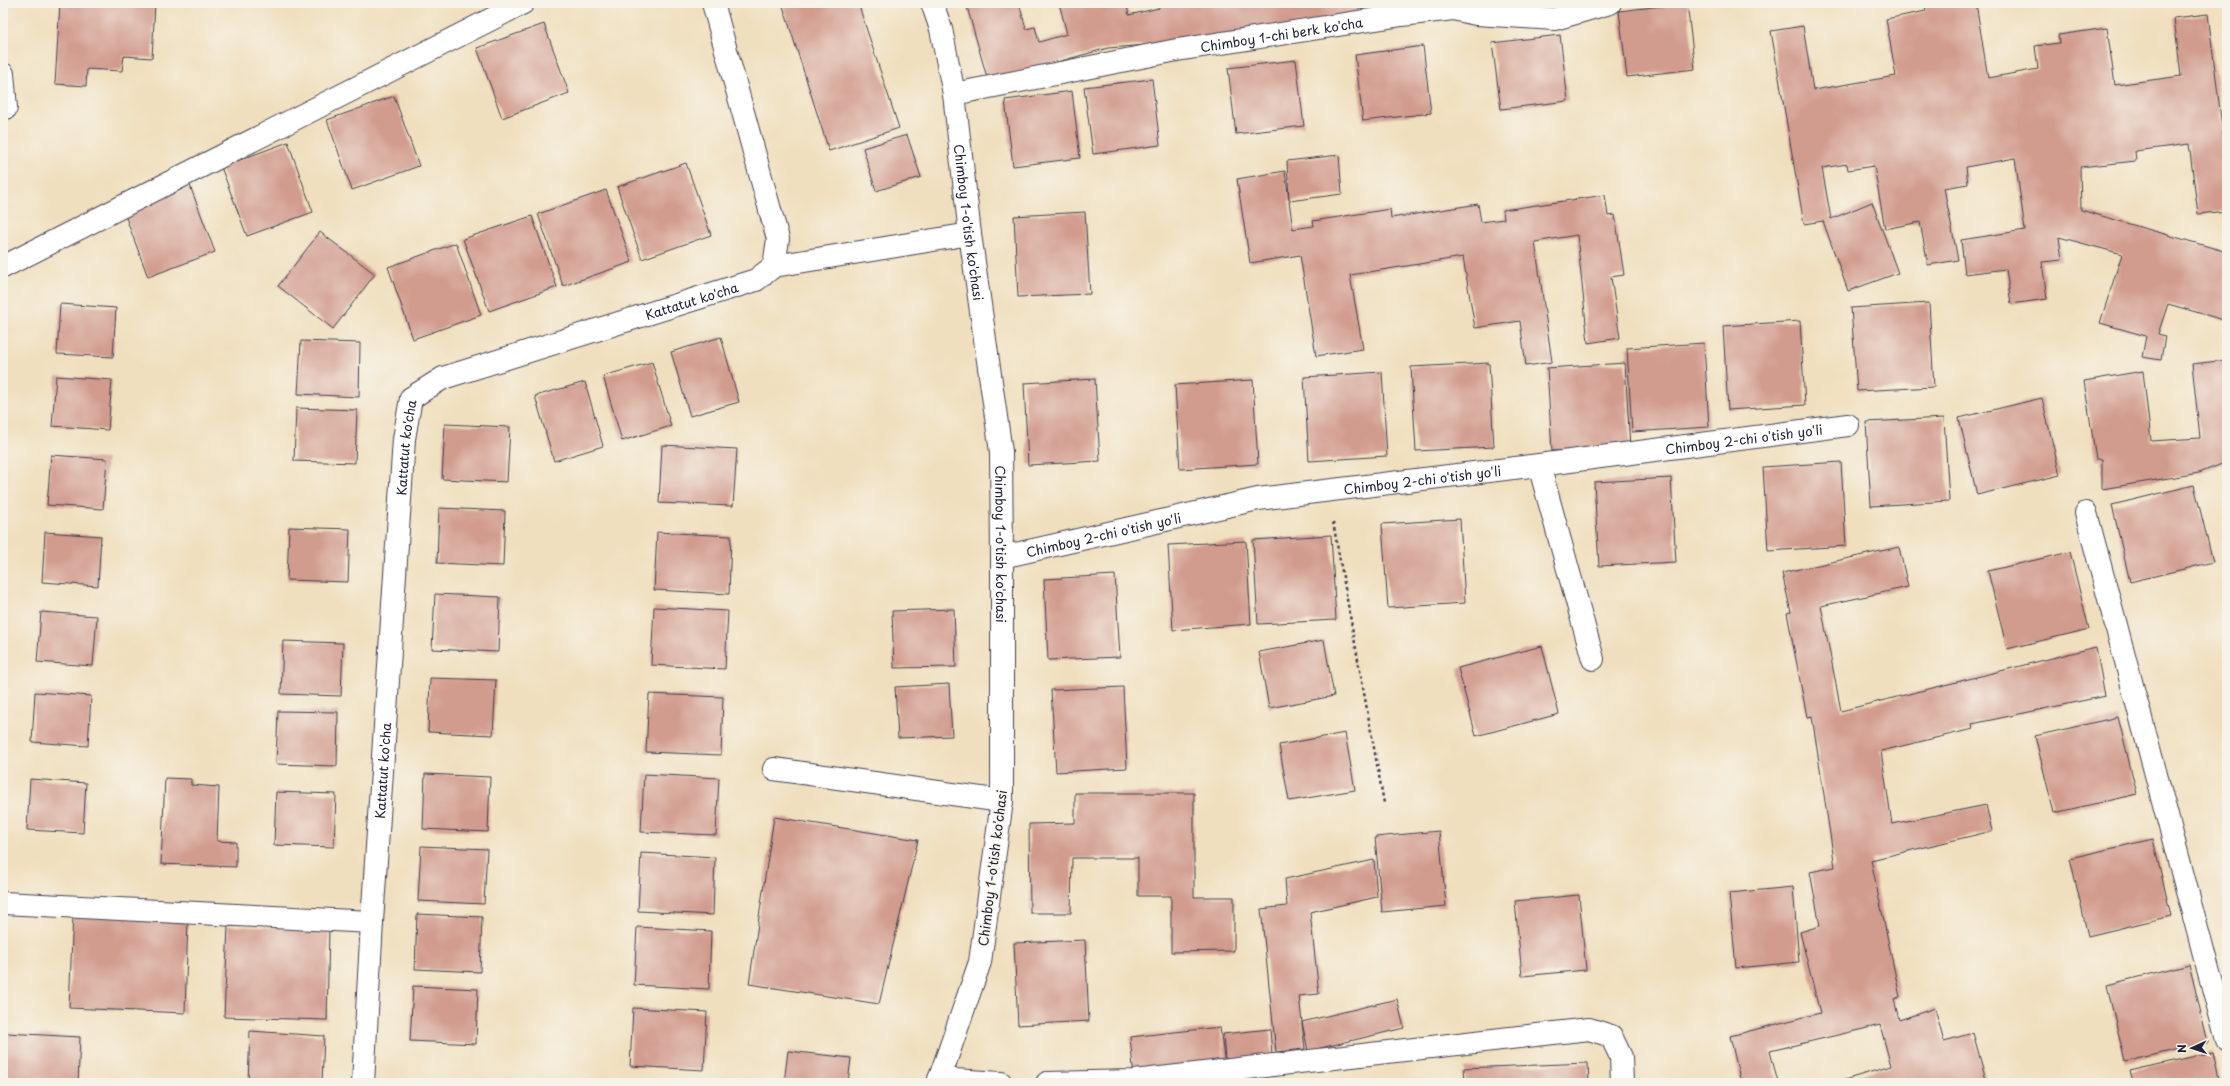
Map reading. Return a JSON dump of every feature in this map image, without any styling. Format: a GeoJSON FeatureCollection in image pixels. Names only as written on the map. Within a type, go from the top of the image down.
{"type":"FeatureCollection","features":[{"type":"Feature","properties":{"kind":"street"},"geometry":{"type":"LineString","coordinates":[[3,267],[523,3]]}},
{"type":"Feature","properties":{"kind":"street"},"geometry":{"type":"LineString","coordinates":[[713,3],[778,239],[774,266]]}},
{"type":"Feature","properties":{"kind":"street","name":"Chimboy 1-o'tish ko'chasi"},"geometry":{"type":"LineString","coordinates":[[932,3],[941,30],[954,94],[970,234],[1001,452],[1002,557],[1002,801],[980,962],[938,1081]]}},
{"type":"Feature","properties":{"kind":"street","name":"Chimboy 1-chi berk ko'cha"},"geometry":{"type":"LineString","coordinates":[[954,94],[1176,50],[1402,15],[1453,9],[1476,14],[1556,18],[1610,3]]}},
{"type":"Feature","properties":{"kind":"street"},"geometry":{"type":"LineString","coordinates":[[3,74],[6,108]]}},
{"type":"Feature","properties":{"kind":"street","name":"Kattatut ko'cha"},"geometry":{"type":"LineString","coordinates":[[363,1083],[372,922],[404,439],[411,398],[443,378],[756,280],[774,266],[970,234]]}},
{"type":"Feature","properties":{"kind":"street","name":"Chimboy 2-chi o'tish yo'li"},"geometry":{"type":"LineString","coordinates":[[1002,557],[1258,498],[1539,466],[1848,425]]}},
{"type":"Feature","properties":{"kind":"street"},"geometry":{"type":"LineString","coordinates":[[1539,466],[1593,660]]}},
{"type":"Feature","properties":{"kind":"street"},"geometry":{"type":"LineString","coordinates":[[2086,513],[2227,1040]]}},
{"type":"Feature","properties":{"kind":"street"},"geometry":{"type":"LineString","coordinates":[[774,769],[1002,801]]}},
{"type":"Feature","properties":{"kind":"street"},"geometry":{"type":"LineString","coordinates":[[3,903],[372,922]]}},
{"type":"Feature","properties":{"kind":"street"},"geometry":{"type":"LineString","coordinates":[[1047,1083],[1134,1081],[1589,1029],[1611,1036],[1621,1057],[1622,1083]]}},
{"type":"Feature","properties":{"kind":"street"},"geometry":{"type":"LineString","coordinates":[[938,1081],[1002,1083]]}},
{"type":"Feature","properties":{"kind":"path"},"geometry":{"type":"LineString","coordinates":[[1328,490],[1384,803]]}},
{"type":"Feature","properties":{"kind":"building"},"geometry":{"type":"Polygon","coordinates":[[[60,3],[155,3],[152,58],[124,56],[122,71],[87,69],[86,86],[55,84],[60,3]]]}},
{"type":"Feature","properties":{"kind":"building"},"geometry":{"type":"Polygon","coordinates":[[[782,3],[858,3],[899,128],[829,151],[782,3]]]}},
{"type":"Feature","properties":{"kind":"building"},"geometry":{"type":"Polygon","coordinates":[[[966,3],[1019,3],[1026,29],[1035,27],[1039,42],[1067,34],[1059,3],[1126,3],[1129,15],[1159,8],[1158,3],[1395,3],[1395,9],[1200,41],[1108,48],[988,81],[966,3]]]}},
{"type":"Feature","properties":{"kind":"building"},"geometry":{"type":"Polygon","coordinates":[[[1687,3],[1695,69],[1627,77],[1619,11],[1687,3]]]}},
{"type":"Feature","properties":{"kind":"building"},"geometry":{"type":"Polygon","coordinates":[[[1924,3],[1976,3],[1988,78],[2038,69],[2035,46],[2059,43],[2058,35],[2107,28],[2115,85],[2181,76],[2174,18],[2208,14],[2227,167],[2227,211],[2198,214],[2189,144],[2135,151],[2136,161],[2080,167],[2081,210],[2227,252],[2227,321],[2168,304],[2158,334],[2165,336],[2161,360],[2142,357],[2146,336],[2100,323],[2122,254],[2059,237],[2062,260],[2042,262],[2047,299],[2011,304],[2006,269],[1965,274],[1961,240],[2025,230],[2015,158],[1966,167],[1968,184],[1944,188],[1958,260],[1928,265],[1920,222],[1885,229],[1874,166],[1848,170],[1847,164],[1822,168],[1831,219],[1872,202],[1898,273],[1848,291],[1823,221],[1804,224],[1771,31],[1803,26],[1813,90],[1896,76],[1886,19],[1926,11],[1924,3]]]}},
{"type":"Feature","properties":{"kind":"building"},"geometry":{"type":"Polygon","coordinates":[[[544,24],[569,93],[502,118],[477,48],[544,24]]]}},
{"type":"Feature","properties":{"kind":"building"},"geometry":{"type":"Polygon","coordinates":[[[1560,35],[1568,101],[1501,109],[1492,43],[1560,35]]]}},
{"type":"Feature","properties":{"kind":"building"},"geometry":{"type":"Polygon","coordinates":[[[1423,46],[1431,113],[1363,121],[1355,55],[1423,46]]]}},
{"type":"Feature","properties":{"kind":"building"},"geometry":{"type":"Polygon","coordinates":[[[1296,60],[1304,126],[1236,134],[1228,68],[1296,60]]]}},
{"type":"Feature","properties":{"kind":"building"},"geometry":{"type":"Polygon","coordinates":[[[1152,79],[1160,145],[1093,154],[1084,87],[1152,79]]]}},
{"type":"Feature","properties":{"kind":"building"},"geometry":{"type":"Polygon","coordinates":[[[1072,91],[1080,158],[1013,166],[1005,100],[1072,91]]]}},
{"type":"Feature","properties":{"kind":"building"},"geometry":{"type":"Polygon","coordinates":[[[394,96],[419,166],[352,190],[327,120],[394,96]]]}},
{"type":"Feature","properties":{"kind":"building"},"geometry":{"type":"Polygon","coordinates":[[[907,135],[921,177],[876,191],[863,148],[907,135]]]}},
{"type":"Feature","properties":{"kind":"building"},"geometry":{"type":"Polygon","coordinates":[[[288,142],[313,212],[247,236],[221,167],[288,142]]]}},
{"type":"Feature","properties":{"kind":"building"},"geometry":{"type":"Polygon","coordinates":[[[1339,155],[1342,194],[1289,201],[1293,229],[1314,226],[1313,221],[1390,209],[1391,218],[1478,204],[1481,222],[1504,219],[1503,210],[1605,195],[1608,216],[1615,215],[1624,275],[1611,277],[1620,338],[1588,343],[1577,235],[1535,242],[1552,362],[1526,366],[1520,321],[1475,328],[1463,257],[1350,275],[1363,349],[1316,356],[1300,255],[1250,263],[1237,179],[1285,171],[1289,200],[1287,161],[1339,155]]]}},
{"type":"Feature","properties":{"kind":"building"},"geometry":{"type":"Polygon","coordinates":[[[686,163],[711,235],[642,259],[617,187],[686,163]]]}},
{"type":"Feature","properties":{"kind":"building"},"geometry":{"type":"Polygon","coordinates":[[[189,183],[215,252],[148,277],[122,207],[189,183]]]}},
{"type":"Feature","properties":{"kind":"building"},"geometry":{"type":"Polygon","coordinates":[[[606,190],[632,262],[563,286],[538,214],[606,190]]]}},
{"type":"Feature","properties":{"kind":"building"},"geometry":{"type":"Polygon","coordinates":[[[1085,212],[1090,294],[1018,297],[1014,216],[1085,212]]]}},
{"type":"Feature","properties":{"kind":"building"},"geometry":{"type":"Polygon","coordinates":[[[532,216],[557,287],[489,311],[463,239],[532,216]]]}},
{"type":"Feature","properties":{"kind":"building"},"geometry":{"type":"Polygon","coordinates":[[[320,232],[375,274],[333,329],[278,286],[320,232]]]}},
{"type":"Feature","properties":{"kind":"building"},"geometry":{"type":"Polygon","coordinates":[[[456,243],[481,315],[413,339],[388,267],[456,243]]]}},
{"type":"Feature","properties":{"kind":"building"},"geometry":{"type":"Polygon","coordinates":[[[1929,303],[1934,387],[1857,391],[1851,308],[1929,303]]]}},
{"type":"Feature","properties":{"kind":"building"},"geometry":{"type":"Polygon","coordinates":[[[60,304],[116,308],[113,357],[57,354],[60,304]]]}},
{"type":"Feature","properties":{"kind":"building"},"geometry":{"type":"Polygon","coordinates":[[[1800,321],[1805,405],[1728,410],[1723,326],[1800,321]]]}},
{"type":"Feature","properties":{"kind":"building"},"geometry":{"type":"Polygon","coordinates":[[[721,337],[739,402],[690,416],[671,352],[721,337]]]}},
{"type":"Feature","properties":{"kind":"building"},"geometry":{"type":"Polygon","coordinates":[[[301,341],[360,343],[359,397],[298,394],[301,341]]]}},
{"type":"Feature","properties":{"kind":"building"},"geometry":{"type":"Polygon","coordinates":[[[1704,343],[1709,427],[1632,432],[1627,348],[1704,343]]]}},
{"type":"Feature","properties":{"kind":"building"},"geometry":{"type":"Polygon","coordinates":[[[2227,360],[2227,462],[2199,473],[2102,489],[2102,459],[2096,459],[2084,381],[2143,371],[2151,441],[2200,438],[2192,364],[2227,360]]]}},
{"type":"Feature","properties":{"kind":"building"},"geometry":{"type":"Polygon","coordinates":[[[652,362],[671,426],[622,441],[603,376],[652,362]]]}},
{"type":"Feature","properties":{"kind":"building"},"geometry":{"type":"Polygon","coordinates":[[[1489,363],[1494,447],[1416,451],[1411,367],[1489,363]]]}},
{"type":"Feature","properties":{"kind":"building"},"geometry":{"type":"Polygon","coordinates":[[[1625,363],[1630,447],[1552,451],[1547,368],[1625,363]]]}},
{"type":"Feature","properties":{"kind":"building"},"geometry":{"type":"Polygon","coordinates":[[[1382,372],[1387,456],[1309,461],[1304,377],[1382,372]]]}},
{"type":"Feature","properties":{"kind":"building"},"geometry":{"type":"Polygon","coordinates":[[[56,376],[112,380],[108,430],[52,426],[56,376]]]}},
{"type":"Feature","properties":{"kind":"building"},"geometry":{"type":"Polygon","coordinates":[[[1095,379],[1100,461],[1028,465],[1024,383],[1095,379]]]}},
{"type":"Feature","properties":{"kind":"building"},"geometry":{"type":"Polygon","coordinates":[[[1253,380],[1258,464],[1180,469],[1175,385],[1253,380]]]}},
{"type":"Feature","properties":{"kind":"building"},"geometry":{"type":"Polygon","coordinates":[[[585,382],[603,446],[554,461],[535,396],[585,382]]]}},
{"type":"Feature","properties":{"kind":"building"},"geometry":{"type":"Polygon","coordinates":[[[2042,398],[2060,475],[1977,495],[1959,418],[2042,398]]]}},
{"type":"Feature","properties":{"kind":"building"},"geometry":{"type":"Polygon","coordinates":[[[296,408],[357,410],[355,463],[294,461],[296,408]]]}},
{"type":"Feature","properties":{"kind":"building"},"geometry":{"type":"Polygon","coordinates":[[[1944,418],[1949,501],[1871,506],[1866,422],[1944,418]]]}},
{"type":"Feature","properties":{"kind":"building"},"geometry":{"type":"Polygon","coordinates":[[[445,424],[510,427],[507,482],[442,479],[445,424]]]}},
{"type":"Feature","properties":{"kind":"building"},"geometry":{"type":"Polygon","coordinates":[[[662,445],[737,449],[733,506],[659,503],[662,445]]]}},
{"type":"Feature","properties":{"kind":"building"},"geometry":{"type":"Polygon","coordinates":[[[51,455],[107,459],[103,509],[47,505],[51,455]]]}},
{"type":"Feature","properties":{"kind":"building"},"geometry":{"type":"Polygon","coordinates":[[[1841,462],[1846,546],[1768,551],[1763,467],[1841,462]]]}},
{"type":"Feature","properties":{"kind":"building"},"geometry":{"type":"Polygon","coordinates":[[[1671,478],[1676,562],[1599,566],[1594,482],[1671,478]]]}},
{"type":"Feature","properties":{"kind":"building"},"geometry":{"type":"Polygon","coordinates":[[[2194,485],[2213,562],[2130,582],[2112,505],[2194,485]]]}},
{"type":"Feature","properties":{"kind":"building"},"geometry":{"type":"Polygon","coordinates":[[[439,508],[505,511],[503,566],[437,563],[439,508]]]}},
{"type":"Feature","properties":{"kind":"building"},"geometry":{"type":"Polygon","coordinates":[[[1460,519],[1465,603],[1388,608],[1382,524],[1460,519]]]}},
{"type":"Feature","properties":{"kind":"building"},"geometry":{"type":"Polygon","coordinates":[[[289,527],[350,529],[348,582],[287,580],[289,527]]]}},
{"type":"Feature","properties":{"kind":"building"},"geometry":{"type":"Polygon","coordinates":[[[45,532],[101,536],[98,586],[42,582],[45,532]]]}},
{"type":"Feature","properties":{"kind":"building"},"geometry":{"type":"Polygon","coordinates":[[[657,532],[731,536],[729,594],[654,590],[657,532]]]}},
{"type":"Feature","properties":{"kind":"building"},"geometry":{"type":"Polygon","coordinates":[[[1331,535],[1336,620],[1258,624],[1253,540],[1331,535]]]}},
{"type":"Feature","properties":{"kind":"building"},"geometry":{"type":"Polygon","coordinates":[[[1246,541],[1251,624],[1173,630],[1168,545],[1246,541]]]}},
{"type":"Feature","properties":{"kind":"building"},"geometry":{"type":"Polygon","coordinates":[[[1899,547],[1908,587],[1821,606],[1841,711],[2096,647],[2105,696],[1972,724],[1973,729],[1881,751],[1892,824],[1986,805],[1992,831],[1871,860],[1900,997],[1894,999],[1899,1020],[1935,1008],[1944,1041],[1973,1033],[1987,1083],[1834,1083],[1891,1066],[1880,1025],[1770,1051],[1778,1083],[1741,1083],[1730,1036],[1820,1013],[1800,932],[1820,926],[1810,872],[1835,867],[1812,716],[1807,717],[1787,613],[1791,612],[1782,573],[1899,547]]]}},
{"type":"Feature","properties":{"kind":"building"},"geometry":{"type":"Polygon","coordinates":[[[2070,552],[2089,629],[2007,649],[1988,571],[2070,552]]]}},
{"type":"Feature","properties":{"kind":"building"},"geometry":{"type":"Polygon","coordinates":[[[1115,575],[1120,657],[1048,660],[1044,579],[1115,575]]]}},
{"type":"Feature","properties":{"kind":"building"},"geometry":{"type":"Polygon","coordinates":[[[435,594],[500,597],[498,652],[432,649],[435,594]]]}},
{"type":"Feature","properties":{"kind":"building"},"geometry":{"type":"Polygon","coordinates":[[[654,607],[728,611],[725,669],[651,665],[654,607]]]}},
{"type":"Feature","properties":{"kind":"building"},"geometry":{"type":"Polygon","coordinates":[[[954,609],[956,667],[894,668],[892,611],[954,609]]]}},
{"type":"Feature","properties":{"kind":"building"},"geometry":{"type":"Polygon","coordinates":[[[41,612],[97,616],[93,666],[37,662],[41,612]]]}},
{"type":"Feature","properties":{"kind":"building"},"geometry":{"type":"Polygon","coordinates":[[[1324,640],[1334,696],[1269,708],[1259,652],[1324,640]]]}},
{"type":"Feature","properties":{"kind":"building"},"geometry":{"type":"Polygon","coordinates":[[[283,641],[343,643],[341,696],[281,694],[283,641]]]}},
{"type":"Feature","properties":{"kind":"building"},"geometry":{"type":"Polygon","coordinates":[[[1542,646],[1559,714],[1476,736],[1458,668],[1542,646]]]}},
{"type":"Feature","properties":{"kind":"building"},"geometry":{"type":"Polygon","coordinates":[[[430,678],[496,680],[493,735],[428,732],[430,678]]]}},
{"type":"Feature","properties":{"kind":"building"},"geometry":{"type":"Polygon","coordinates":[[[949,684],[952,736],[898,738],[895,687],[949,684]]]}},
{"type":"Feature","properties":{"kind":"building"},"geometry":{"type":"Polygon","coordinates":[[[1123,687],[1127,768],[1056,772],[1051,690],[1123,687]]]}},
{"type":"Feature","properties":{"kind":"building"},"geometry":{"type":"Polygon","coordinates":[[[35,692],[91,696],[88,746],[32,742],[35,692]]]}},
{"type":"Feature","properties":{"kind":"building"},"geometry":{"type":"Polygon","coordinates":[[[649,694],[723,697],[721,755],[646,752],[649,694]]]}},
{"type":"Feature","properties":{"kind":"building"},"geometry":{"type":"Polygon","coordinates":[[[278,711],[338,712],[337,766],[276,764],[278,711]]]}},
{"type":"Feature","properties":{"kind":"building"},"geometry":{"type":"Polygon","coordinates":[[[2118,717],[2137,794],[2054,813],[2035,736],[2118,717]]]}},
{"type":"Feature","properties":{"kind":"building"},"geometry":{"type":"Polygon","coordinates":[[[1345,733],[1355,790],[1289,801],[1279,745],[1345,733]]]}},
{"type":"Feature","properties":{"kind":"building"},"geometry":{"type":"Polygon","coordinates":[[[425,774],[490,777],[488,832],[423,829],[425,774]]]}},
{"type":"Feature","properties":{"kind":"building"},"geometry":{"type":"Polygon","coordinates":[[[644,774],[719,778],[716,835],[641,832],[644,774]]]}},
{"type":"Feature","properties":{"kind":"building"},"geometry":{"type":"Polygon","coordinates":[[[165,778],[191,779],[191,785],[219,787],[217,841],[236,842],[236,867],[161,864],[165,778]]]}},
{"type":"Feature","properties":{"kind":"building"},"geometry":{"type":"Polygon","coordinates":[[[30,779],[86,783],[83,833],[27,830],[30,779]]]}},
{"type":"Feature","properties":{"kind":"building"},"geometry":{"type":"Polygon","coordinates":[[[276,792],[336,794],[334,847],[274,845],[276,792]]]}},
{"type":"Feature","properties":{"kind":"building"},"geometry":{"type":"Polygon","coordinates":[[[1075,793],[1194,793],[1194,897],[1234,897],[1234,951],[1171,952],[1171,896],[1138,896],[1138,858],[1072,858],[1071,913],[1030,913],[1029,824],[1075,823],[1075,793]]]}},
{"type":"Feature","properties":{"kind":"building"},"geometry":{"type":"Polygon","coordinates":[[[774,817],[918,840],[879,1004],[749,984],[774,817]]]}},
{"type":"Feature","properties":{"kind":"building"},"geometry":{"type":"Polygon","coordinates":[[[1439,831],[1446,906],[1382,912],[1375,837],[1439,831]]]}},
{"type":"Feature","properties":{"kind":"building"},"geometry":{"type":"Polygon","coordinates":[[[2153,839],[2171,916],[2088,936],[2070,858],[2153,839]]]}},
{"type":"Feature","properties":{"kind":"building"},"geometry":{"type":"Polygon","coordinates":[[[421,846],[487,849],[484,904],[418,901],[421,846]]]}},
{"type":"Feature","properties":{"kind":"building"},"geometry":{"type":"Polygon","coordinates":[[[641,853],[715,857],[713,915],[638,911],[641,853]]]}},
{"type":"Feature","properties":{"kind":"building"},"geometry":{"type":"Polygon","coordinates":[[[1374,860],[1377,897],[1310,912],[1319,994],[1299,996],[1305,1049],[1276,1052],[1261,909],[1287,906],[1285,879],[1374,860]]]}},
{"type":"Feature","properties":{"kind":"building"},"geometry":{"type":"Polygon","coordinates":[[[1793,887],[1799,962],[1736,968],[1729,893],[1793,887]]]}},
{"type":"Feature","properties":{"kind":"building"},"geometry":{"type":"Polygon","coordinates":[[[1579,895],[1586,970],[1522,976],[1515,901],[1579,895]]]}},
{"type":"Feature","properties":{"kind":"building"},"geometry":{"type":"Polygon","coordinates":[[[73,914],[188,918],[185,1013],[69,1008],[73,914]]]}},
{"type":"Feature","properties":{"kind":"building"},"geometry":{"type":"Polygon","coordinates":[[[417,914],[482,917],[480,972],[415,969],[417,914]]]}},
{"type":"Feature","properties":{"kind":"building"},"geometry":{"type":"Polygon","coordinates":[[[228,926],[329,929],[327,1020],[224,1017],[228,926]]]}},
{"type":"Feature","properties":{"kind":"building"},"geometry":{"type":"Polygon","coordinates":[[[637,927],[711,931],[709,989],[634,985],[637,927]]]}},
{"type":"Feature","properties":{"kind":"building"},"geometry":{"type":"Polygon","coordinates":[[[1085,940],[1089,1021],[1018,1025],[1014,943],[1085,940]]]}},
{"type":"Feature","properties":{"kind":"building"},"geometry":{"type":"Polygon","coordinates":[[[2189,964],[2208,1042],[2125,1062],[2107,985],[2189,964]]]}},
{"type":"Feature","properties":{"kind":"building"},"geometry":{"type":"Polygon","coordinates":[[[413,986],[478,989],[476,1044],[410,1041],[413,986]]]}},
{"type":"Feature","properties":{"kind":"building"},"geometry":{"type":"Polygon","coordinates":[[[1397,999],[1404,1028],[1308,1051],[1302,1022],[1397,999]]]}},
{"type":"Feature","properties":{"kind":"building"},"geometry":{"type":"Polygon","coordinates":[[[633,1008],[707,1012],[704,1070],[630,1066],[633,1008]]]}},
{"type":"Feature","properties":{"kind":"building"},"geometry":{"type":"Polygon","coordinates":[[[1220,1027],[1225,1066],[1134,1077],[1130,1037],[1220,1027]]]}},
{"type":"Feature","properties":{"kind":"building"},"geometry":{"type":"Polygon","coordinates":[[[1270,1029],[1272,1055],[1225,1059],[1223,1034],[1270,1029]]]}},
{"type":"Feature","properties":{"kind":"building"},"geometry":{"type":"Polygon","coordinates":[[[250,1031],[324,1036],[322,1083],[248,1083],[250,1031]]]}},
{"type":"Feature","properties":{"kind":"building"},"geometry":{"type":"Polygon","coordinates":[[[6,1033],[80,1037],[78,1083],[4,1083],[6,1033]]]}},
{"type":"Feature","properties":{"kind":"building"},"geometry":{"type":"Polygon","coordinates":[[[788,1051],[851,1058],[848,1083],[784,1083],[788,1051]]]}},
{"type":"Feature","properties":{"kind":"building"},"geometry":{"type":"Polygon","coordinates":[[[2213,1052],[2220,1083],[2133,1083],[2130,1071],[2213,1052]]]}},
{"type":"Feature","properties":{"kind":"building"},"geometry":{"type":"Polygon","coordinates":[[[1588,1063],[1589,1083],[1465,1083],[1464,1068],[1588,1063]]]}},
{"type":"Feature","properties":{"kind":"building"},"geometry":{"type":"Polygon","coordinates":[[[408,1081],[439,1082],[439,1083],[408,1083],[408,1081]]]}}]}
